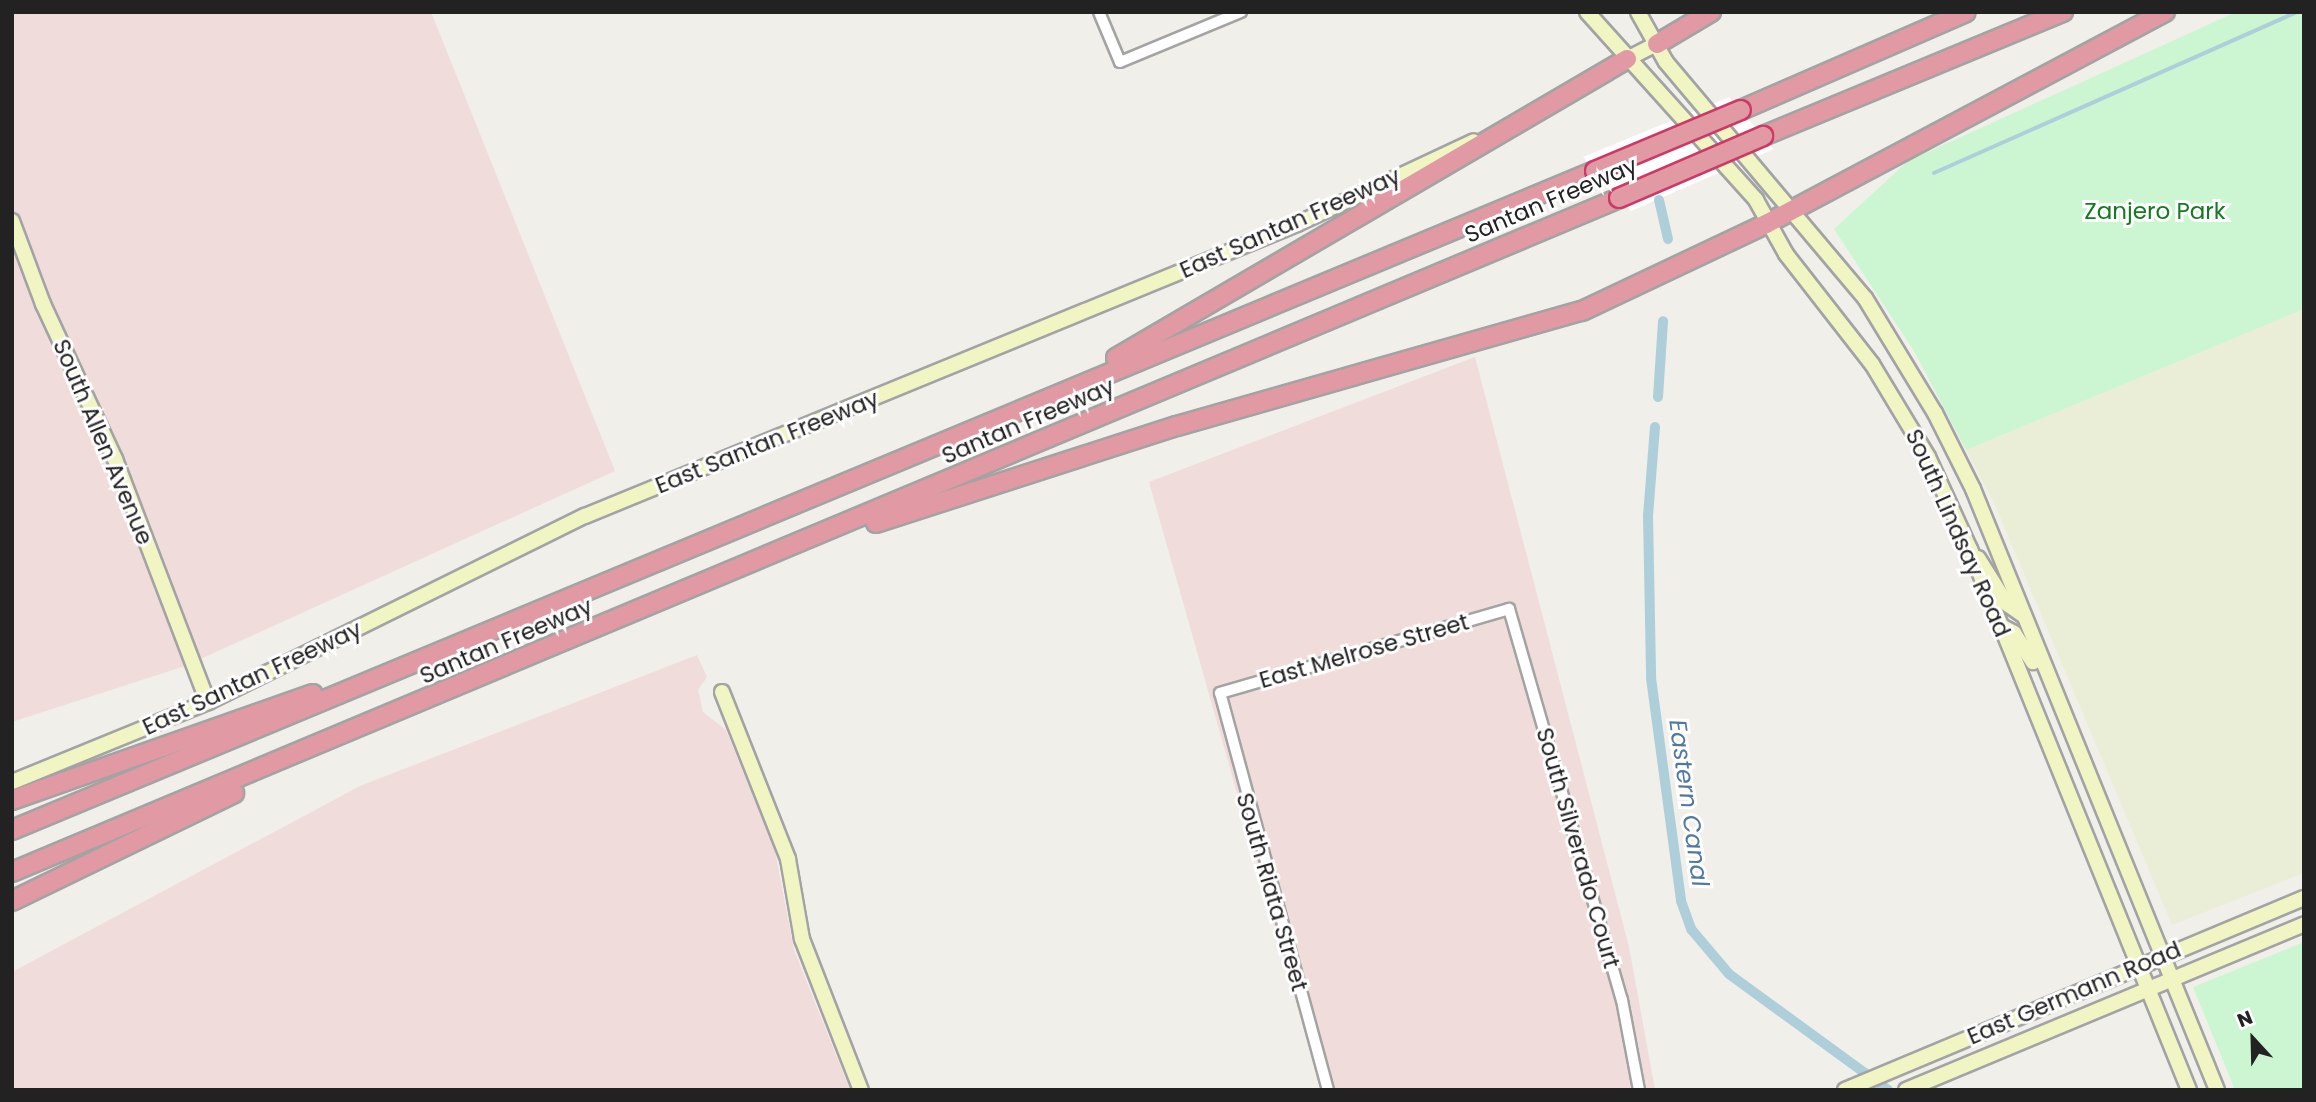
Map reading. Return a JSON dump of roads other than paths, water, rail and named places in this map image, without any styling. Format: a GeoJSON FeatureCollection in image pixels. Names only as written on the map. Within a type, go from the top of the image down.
{"type":"FeatureCollection","features":[{"type":"Feature","properties":{"kind":"highway"},"geometry":{"type":"LineString","coordinates":[[1657,44],[1711,12]]}},
{"type":"Feature","properties":{"kind":"highway","name":"Santan Freeway"},"geometry":{"type":"LineString","coordinates":[[12,830],[1062,390],[1741,110],[1966,12]]}},
{"type":"Feature","properties":{"kind":"highway","name":"Santan Freeway"},"geometry":{"type":"LineString","coordinates":[[12,873],[2063,12]]}},
{"type":"Feature","properties":{"kind":"highway"},"geometry":{"type":"LineString","coordinates":[[682,594],[847,533],[1144,436],[1567,316],[1766,224],[2165,12]]}},
{"type":"Feature","properties":{"kind":"highway"},"geometry":{"type":"LineString","coordinates":[[1062,390],[1627,59]]}},
{"type":"Feature","properties":{"kind":"highway"},"geometry":{"type":"LineString","coordinates":[[12,800],[290,700],[368,681]]}},
{"type":"Feature","properties":{"kind":"highway"},"geometry":{"type":"LineString","coordinates":[[12,901],[184,816],[351,741],[407,709]]}},
{"type":"Feature","properties":{"kind":"main road","name":"South Lindsay Road"},"geometry":{"type":"LineString","coordinates":[[1587,12],[1756,200],[1766,224],[1886,386],[1928,457],[1970,549],[2189,1090]]}},
{"type":"Feature","properties":{"kind":"main road","name":"South Lindsay Road"},"geometry":{"type":"LineString","coordinates":[[1638,12],[1666,62],[1793,208],[1865,298],[1935,413],[1973,489],[2217,1090]]}},
{"type":"Feature","properties":{"kind":"main road"},"geometry":{"type":"LineString","coordinates":[[1627,59],[1657,44]]}},
{"type":"Feature","properties":{"kind":"main road","name":"East Santan Freeway"},"geometry":{"type":"LineString","coordinates":[[12,782],[208,702],[585,516],[1285,229],[1529,115]]}},
{"type":"Feature","properties":{"kind":"main road","name":"South Allen Avenue"},"geometry":{"type":"LineString","coordinates":[[12,221],[43,304],[117,465],[208,702]]}},
{"type":"Feature","properties":{"kind":"main road"},"geometry":{"type":"LineString","coordinates":[[1970,549],[1987,566],[2007,604],[2024,616]]}},
{"type":"Feature","properties":{"kind":"main road"},"geometry":{"type":"LineString","coordinates":[[2001,626],[2022,641],[2060,705]]}},
{"type":"Feature","properties":{"kind":"main road"},"geometry":{"type":"LineString","coordinates":[[722,692],[788,859],[802,939],[861,1090]]}},
{"type":"Feature","properties":{"kind":"main road","name":"East Germann Road"},"geometry":{"type":"LineString","coordinates":[[1845,1090],[2162,955],[2304,898]]}},
{"type":"Feature","properties":{"kind":"main road","name":"East Germann Road"},"geometry":{"type":"LineString","coordinates":[[1907,1090],[2304,924]]}},
{"type":"Feature","properties":{"kind":"street"},"geometry":{"type":"LineString","coordinates":[[1100,12],[1120,62],[1241,12]]}},
{"type":"Feature","properties":{"kind":"street","name":"East Melrose Street"},"geometry":{"type":"LineString","coordinates":[[1220,693],[1509,609]]}},
{"type":"Feature","properties":{"kind":"street","name":"South Silverado Court"},"geometry":{"type":"LineString","coordinates":[[1509,609],[1622,1000],[1639,1090]]}},
{"type":"Feature","properties":{"kind":"street","name":"South Riata Street"},"geometry":{"type":"LineString","coordinates":[[1220,693],[1328,1090]]}},
{"type":"Feature","properties":{"kind":"waterway"},"geometry":{"type":"LineString","coordinates":[[1934,173],[2297,12]]}},
{"type":"Feature","properties":{"kind":"waterway","name":"Eastern Canal"},"geometry":{"type":"LineString","coordinates":[[1659,200],[1668,239]]}},
{"type":"Feature","properties":{"kind":"waterway","name":"Eastern Canal"},"geometry":{"type":"LineString","coordinates":[[1658,397],[1663,321]]}},
{"type":"Feature","properties":{"kind":"waterway","name":"Eastern Canal"},"geometry":{"type":"LineString","coordinates":[[1655,427],[1648,515],[1651,678],[1681,901],[1691,929],[1729,974],[1888,1090]]}},
{"type":"Feature","properties":{"kind":"park label","name":"Zanjero Park"},"geometry":{"type":"Point","coordinates":[2155,211]}}]}
